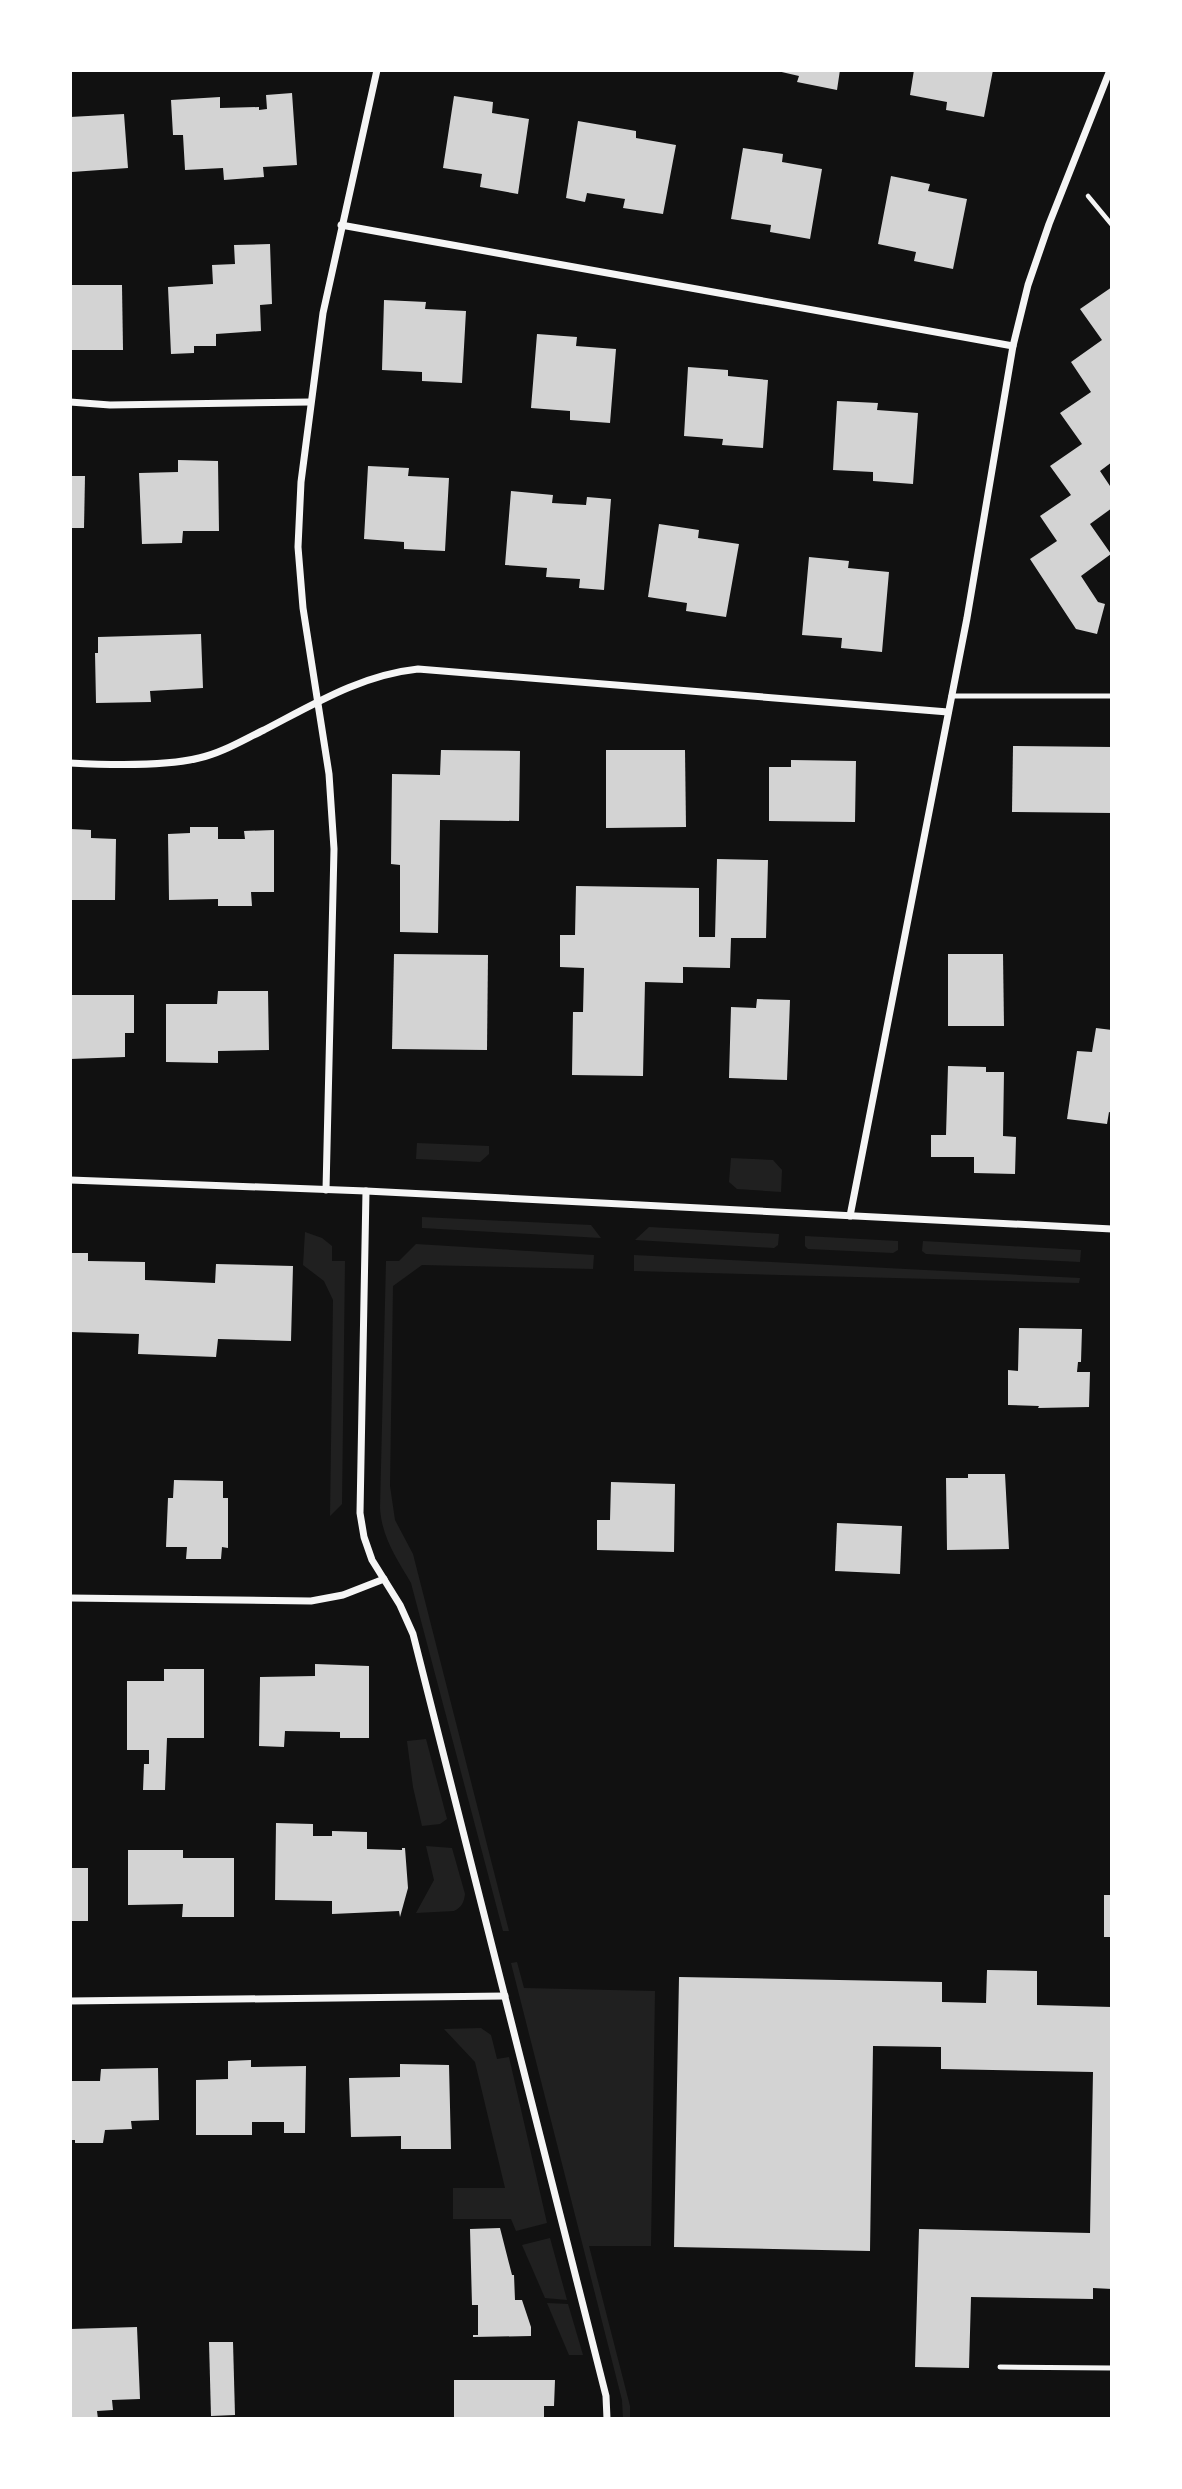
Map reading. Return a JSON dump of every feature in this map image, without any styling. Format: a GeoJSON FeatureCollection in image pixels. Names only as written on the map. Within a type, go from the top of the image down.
{"type":"FeatureCollection","features":[{"type":"Feature","properties":{"kind":"street"},"geometry":{"type":"LineString","coordinates":[[326,1189],[334,849],[329,774],[303,608],[299,547],[301,482],[323,313],[377,70]]}},
{"type":"Feature","properties":{"kind":"street"},"geometry":{"type":"LineString","coordinates":[[850,1216],[969,605],[1013,346],[1028,285],[1110,70]]}},
{"type":"Feature","properties":{"kind":"street"},"geometry":{"type":"LineString","coordinates":[[341,225],[1013,346]]}},
{"type":"Feature","properties":{"kind":"street"},"geometry":{"type":"LineString","coordinates":[[70,402],[110,405],[310,402]]}},
{"type":"Feature","properties":{"kind":"street"},"geometry":{"type":"LineString","coordinates":[[70,763],[166,763],[200,758],[234,745],[362,681],[390,672],[418,669],[948,712]]}},
{"type":"Feature","properties":{"kind":"street"},"geometry":{"type":"LineString","coordinates":[[70,1180],[326,1189],[1112,1229]]}},
{"type":"Feature","properties":{"kind":"street"},"geometry":{"type":"LineString","coordinates":[[366,1191],[360,1513],[364,1537],[372,1560],[400,1605],[413,1634],[606,2396],[607,2419]]}},
{"type":"Feature","properties":{"kind":"street"},"geometry":{"type":"LineString","coordinates":[[70,1598],[311,1601],[343,1595],[384,1579]]}},
{"type":"Feature","properties":{"kind":"street"},"geometry":{"type":"LineString","coordinates":[[70,2001],[505,1996]]}},
{"type":"Feature","properties":{"kind":"lane"},"geometry":{"type":"LineString","coordinates":[[951,696],[1112,696]]}},
{"type":"Feature","properties":{"kind":"lane"},"geometry":{"type":"LineString","coordinates":[[1000,2367],[1112,2368]]}},
{"type":"Feature","properties":{"kind":"path"},"geometry":{"type":"LineString","coordinates":[[1069,172],[1112,225]]}},
{"type":"Feature","properties":{"kind":"shaded area"},"geometry":{"type":"Polygon","coordinates":[[[417,1143],[489,1146],[489,1154],[480,1162],[416,1159],[417,1143]]]}},
{"type":"Feature","properties":{"kind":"shaded area"},"geometry":{"type":"Polygon","coordinates":[[[731,1158],[773,1160],[782,1170],[781,1192],[737,1189],[729,1182],[731,1158]]]}},
{"type":"Feature","properties":{"kind":"shaded area"},"geometry":{"type":"Polygon","coordinates":[[[422,1217],[591,1225],[601,1238],[422,1228],[422,1217]]]}},
{"type":"Feature","properties":{"kind":"shaded area"},"geometry":{"type":"Polygon","coordinates":[[[649,1227],[779,1234],[778,1245],[774,1248],[635,1240],[649,1227]]]}},
{"type":"Feature","properties":{"kind":"shaded area"},"geometry":{"type":"Polygon","coordinates":[[[305,1232],[322,1238],[332,1246],[332,1261],[345,1261],[342,1504],[330,1516],[333,1300],[324,1281],[303,1265],[305,1232]]]}},
{"type":"Feature","properties":{"kind":"shaded area"},"geometry":{"type":"Polygon","coordinates":[[[805,1236],[898,1241],[898,1250],[893,1253],[808,1249],[805,1246],[805,1236]]]}},
{"type":"Feature","properties":{"kind":"shaded area"},"geometry":{"type":"Polygon","coordinates":[[[923,1241],[1081,1250],[1080,1262],[926,1254],[922,1251],[923,1241]]]}},
{"type":"Feature","properties":{"kind":"shaded area"},"geometry":{"type":"Polygon","coordinates":[[[416,1244],[594,1255],[593,1269],[422,1265],[393,1286],[390,1486],[395,1520],[413,1554],[509,1931],[503,1931],[411,1583],[391,1547],[381,1519],[386,1261],[399,1261],[416,1244]]]}},
{"type":"Feature","properties":{"kind":"shaded area"},"geometry":{"type":"Polygon","coordinates":[[[634,1255],[1080,1278],[1079,1283],[634,1271],[634,1255]]]}},
{"type":"Feature","properties":{"kind":"shaded area"},"geometry":{"type":"Polygon","coordinates":[[[426,1739],[447,1819],[440,1824],[422,1826],[407,1741],[426,1739]]]}},
{"type":"Feature","properties":{"kind":"shaded area"},"geometry":{"type":"Polygon","coordinates":[[[426,1846],[452,1848],[465,1894],[462,1904],[454,1911],[416,1913],[434,1880],[426,1846]]]}},
{"type":"Feature","properties":{"kind":"shaded area"},"geometry":{"type":"Polygon","coordinates":[[[517,1962],[524,1988],[655,1991],[651,2246],[589,2246],[630,2406],[630,2419],[623,2419],[622,2400],[511,1963],[517,1962]]]}},
{"type":"Feature","properties":{"kind":"shaded area"},"geometry":{"type":"Polygon","coordinates":[[[481,2028],[491,2035],[497,2059],[509,2057],[547,2223],[516,2231],[511,2219],[453,2219],[453,2188],[505,2188],[475,2062],[444,2029],[481,2028]]]}},
{"type":"Feature","properties":{"kind":"shaded area"},"geometry":{"type":"Polygon","coordinates":[[[550,2238],[567,2300],[545,2298],[522,2245],[550,2238]]]}},
{"type":"Feature","properties":{"kind":"shaded area"},"geometry":{"type":"Polygon","coordinates":[[[547,2303],[568,2304],[583,2355],[569,2355],[547,2303]]]}},
{"type":"Feature","properties":{"kind":"building"},"geometry":{"type":"Polygon","coordinates":[[[773,70],[840,70],[837,90],[797,82],[799,76],[773,70]]]}},
{"type":"Feature","properties":{"kind":"building"},"geometry":{"type":"Polygon","coordinates":[[[914,70],[993,70],[984,117],[946,110],[947,102],[910,95],[914,70]]]}},
{"type":"Feature","properties":{"kind":"building"},"geometry":{"type":"Polygon","coordinates":[[[292,93],[297,165],[263,167],[264,177],[224,180],[223,168],[185,170],[183,135],[173,135],[171,100],[220,97],[220,108],[259,107],[259,110],[267,109],[266,95],[292,93]]]}},
{"type":"Feature","properties":{"kind":"building"},"geometry":{"type":"Polygon","coordinates":[[[454,96],[493,102],[492,113],[529,119],[518,194],[480,187],[482,174],[443,168],[454,96]]]}},
{"type":"Feature","properties":{"kind":"building"},"geometry":{"type":"Polygon","coordinates":[[[124,114],[128,168],[72,172],[70,117],[124,114]]]}},
{"type":"Feature","properties":{"kind":"building"},"geometry":{"type":"Polygon","coordinates":[[[578,121],[636,131],[636,138],[676,145],[663,214],[623,208],[625,199],[587,193],[585,202],[566,198],[578,121]]]}},
{"type":"Feature","properties":{"kind":"building"},"geometry":{"type":"Polygon","coordinates":[[[743,148],[783,154],[782,162],[822,169],[810,239],[770,232],[771,225],[731,219],[743,148]]]}},
{"type":"Feature","properties":{"kind":"building"},"geometry":{"type":"Polygon","coordinates":[[[891,176],[930,184],[928,191],[967,199],[953,269],[914,261],[916,252],[878,244],[891,176]]]}},
{"type":"Feature","properties":{"kind":"building"},"geometry":{"type":"Polygon","coordinates":[[[270,244],[272,304],[260,305],[261,331],[216,334],[216,346],[194,346],[194,353],[171,354],[168,287],[213,284],[212,265],[235,264],[234,245],[270,244]]]}},
{"type":"Feature","properties":{"kind":"building"},"geometry":{"type":"Polygon","coordinates":[[[70,285],[122,285],[123,350],[70,350],[70,285]]]}},
{"type":"Feature","properties":{"kind":"building"},"geometry":{"type":"Polygon","coordinates":[[[1112,287],[1112,462],[1100,471],[1112,489],[1112,508],[1090,524],[1111,554],[1081,576],[1098,602],[1105,604],[1097,634],[1076,629],[1030,559],[1057,541],[1040,516],[1071,495],[1050,466],[1082,444],[1060,413],[1091,392],[1071,362],[1102,340],[1080,309],[1112,287]]]}},
{"type":"Feature","properties":{"kind":"building"},"geometry":{"type":"Polygon","coordinates":[[[384,300],[426,302],[425,309],[466,311],[462,383],[422,381],[422,372],[382,370],[384,300]]]}},
{"type":"Feature","properties":{"kind":"building"},"geometry":{"type":"Polygon","coordinates":[[[537,334],[577,337],[576,346],[616,349],[610,423],[570,420],[570,411],[531,408],[537,334]]]}},
{"type":"Feature","properties":{"kind":"building"},"geometry":{"type":"Polygon","coordinates":[[[688,367],[728,370],[728,376],[768,380],[763,448],[722,445],[723,439],[684,436],[688,367]]]}},
{"type":"Feature","properties":{"kind":"building"},"geometry":{"type":"Polygon","coordinates":[[[837,401],[878,403],[877,410],[918,413],[913,484],[873,481],[873,472],[833,470],[837,401]]]}},
{"type":"Feature","properties":{"kind":"building"},"geometry":{"type":"Polygon","coordinates":[[[178,460],[218,461],[219,531],[183,531],[182,543],[142,544],[139,473],[178,472],[178,460]]]}},
{"type":"Feature","properties":{"kind":"building"},"geometry":{"type":"Polygon","coordinates":[[[368,466],[409,468],[408,476],[449,478],[445,551],[404,549],[404,542],[364,539],[368,466]]]}},
{"type":"Feature","properties":{"kind":"building"},"geometry":{"type":"Polygon","coordinates":[[[70,476],[85,476],[84,528],[70,528],[70,476]]]}},
{"type":"Feature","properties":{"kind":"building"},"geometry":{"type":"Polygon","coordinates":[[[511,491],[553,495],[552,503],[586,505],[587,497],[611,499],[604,590],[579,588],[580,579],[546,577],[547,568],[505,565],[511,491]]]}},
{"type":"Feature","properties":{"kind":"building"},"geometry":{"type":"Polygon","coordinates":[[[659,524],[699,530],[698,538],[739,544],[726,617],[686,611],[687,603],[648,597],[659,524]]]}},
{"type":"Feature","properties":{"kind":"building"},"geometry":{"type":"Polygon","coordinates":[[[809,557],[849,561],[848,568],[889,572],[882,652],[841,648],[842,638],[802,635],[809,557]]]}},
{"type":"Feature","properties":{"kind":"building"},"geometry":{"type":"Polygon","coordinates":[[[201,634],[203,688],[150,691],[151,702],[96,703],[95,653],[98,653],[98,637],[201,634]]]}},
{"type":"Feature","properties":{"kind":"building"},"geometry":{"type":"Polygon","coordinates":[[[1013,746],[1112,747],[1112,813],[1012,812],[1013,746]]]}},
{"type":"Feature","properties":{"kind":"building"},"geometry":{"type":"Polygon","coordinates":[[[441,750],[520,751],[519,821],[440,820],[438,933],[400,932],[400,865],[391,864],[392,774],[440,775],[441,750]]]}},
{"type":"Feature","properties":{"kind":"building"},"geometry":{"type":"Polygon","coordinates":[[[606,750],[685,750],[686,827],[606,828],[606,750]]]}},
{"type":"Feature","properties":{"kind":"building"},"geometry":{"type":"Polygon","coordinates":[[[791,760],[856,761],[855,822],[769,821],[769,767],[791,767],[791,760]]]}},
{"type":"Feature","properties":{"kind":"building"},"geometry":{"type":"Polygon","coordinates":[[[190,827],[218,827],[218,839],[245,839],[244,831],[274,830],[274,892],[251,892],[252,906],[218,906],[218,899],[169,900],[168,834],[190,833],[190,827]]]}},
{"type":"Feature","properties":{"kind":"building"},"geometry":{"type":"Polygon","coordinates":[[[70,829],[91,830],[91,838],[116,839],[115,900],[70,900],[70,829]]]}},
{"type":"Feature","properties":{"kind":"building"},"geometry":{"type":"Polygon","coordinates":[[[717,859],[768,860],[766,938],[731,938],[730,968],[683,967],[683,983],[645,982],[643,1076],[572,1075],[573,1012],[583,1012],[584,968],[560,967],[560,935],[575,935],[576,886],[699,888],[699,937],[715,937],[717,859]]]}},
{"type":"Feature","properties":{"kind":"building"},"geometry":{"type":"Polygon","coordinates":[[[394,954],[488,955],[487,1050],[392,1049],[394,954]]]}},
{"type":"Feature","properties":{"kind":"building"},"geometry":{"type":"Polygon","coordinates":[[[948,954],[1003,954],[1004,1026],[948,1026],[948,954]]]}},
{"type":"Feature","properties":{"kind":"building"},"geometry":{"type":"Polygon","coordinates":[[[218,991],[268,991],[269,1050],[218,1051],[218,1063],[166,1062],[166,1004],[217,1004],[218,991]]]}},
{"type":"Feature","properties":{"kind":"building"},"geometry":{"type":"Polygon","coordinates":[[[70,995],[134,995],[134,1033],[125,1033],[125,1057],[70,1059],[70,995]]]}},
{"type":"Feature","properties":{"kind":"building"},"geometry":{"type":"Polygon","coordinates":[[[757,999],[790,1000],[787,1080],[729,1078],[731,1007],[756,1008],[757,999]]]}},
{"type":"Feature","properties":{"kind":"building"},"geometry":{"type":"Polygon","coordinates":[[[1096,1028],[1112,1030],[1112,1113],[1109,1112],[1107,1124],[1067,1119],[1077,1051],[1092,1052],[1096,1028]]]}},
{"type":"Feature","properties":{"kind":"building"},"geometry":{"type":"Polygon","coordinates":[[[948,1066],[986,1067],[986,1072],[1004,1072],[1003,1136],[1016,1137],[1015,1174],[974,1173],[974,1157],[931,1157],[931,1135],[946,1135],[948,1066]]]}},
{"type":"Feature","properties":{"kind":"building"},"geometry":{"type":"Polygon","coordinates":[[[70,1253],[88,1253],[88,1261],[145,1262],[145,1280],[215,1283],[216,1264],[293,1266],[291,1341],[218,1339],[216,1357],[138,1354],[139,1334],[70,1332],[70,1253]]]}},
{"type":"Feature","properties":{"kind":"building"},"geometry":{"type":"Polygon","coordinates":[[[1019,1328],[1082,1329],[1081,1362],[1078,1362],[1077,1372],[1090,1372],[1089,1407],[1038,1408],[1039,1406],[1008,1405],[1008,1370],[1018,1371],[1019,1328]]]}},
{"type":"Feature","properties":{"kind":"building"},"geometry":{"type":"Polygon","coordinates":[[[968,1474],[1005,1474],[1009,1549],[947,1550],[946,1478],[968,1478],[968,1474]]]}},
{"type":"Feature","properties":{"kind":"building"},"geometry":{"type":"Polygon","coordinates":[[[174,1480],[223,1481],[223,1498],[228,1498],[228,1548],[222,1547],[221,1559],[186,1559],[187,1547],[166,1547],[168,1498],[173,1498],[174,1480]]]}},
{"type":"Feature","properties":{"kind":"building"},"geometry":{"type":"Polygon","coordinates":[[[611,1482],[675,1484],[674,1552],[597,1550],[597,1520],[610,1520],[611,1482]]]}},
{"type":"Feature","properties":{"kind":"building"},"geometry":{"type":"Polygon","coordinates":[[[837,1523],[902,1526],[900,1574],[835,1571],[837,1523]]]}},
{"type":"Feature","properties":{"kind":"building"},"geometry":{"type":"Polygon","coordinates":[[[315,1664],[369,1666],[369,1738],[340,1738],[340,1732],[285,1731],[284,1747],[259,1746],[260,1677],[315,1676],[315,1664]]]}},
{"type":"Feature","properties":{"kind":"building"},"geometry":{"type":"Polygon","coordinates":[[[164,1669],[204,1669],[204,1738],[167,1738],[165,1790],[143,1790],[144,1764],[149,1764],[149,1750],[127,1750],[127,1681],[164,1681],[164,1669]]]}},
{"type":"Feature","properties":{"kind":"building"},"geometry":{"type":"Polygon","coordinates":[[[276,1823],[313,1824],[313,1836],[332,1836],[332,1831],[367,1832],[367,1849],[405,1848],[408,1888],[400,1917],[399,1911],[332,1914],[332,1901],[275,1900],[276,1823]]]}},
{"type":"Feature","properties":{"kind":"building"},"geometry":{"type":"Polygon","coordinates":[[[128,1850],[183,1850],[183,1858],[234,1858],[234,1917],[182,1917],[183,1904],[128,1905],[128,1850]]]}},
{"type":"Feature","properties":{"kind":"building"},"geometry":{"type":"Polygon","coordinates":[[[70,1868],[88,1868],[88,1921],[70,1921],[70,1868]]]}},
{"type":"Feature","properties":{"kind":"building"},"geometry":{"type":"Polygon","coordinates":[[[1104,1895],[1112,1895],[1112,1937],[1104,1937],[1104,1895]]]}},
{"type":"Feature","properties":{"kind":"building"},"geometry":{"type":"Polygon","coordinates":[[[987,1970],[1037,1971],[1037,2005],[1112,2007],[1112,2289],[1093,2288],[1093,2299],[971,2297],[969,2368],[915,2367],[919,2229],[1090,2233],[1093,2072],[941,2069],[941,2047],[873,2046],[870,2251],[674,2247],[679,1977],[942,1982],[942,2002],[986,2003],[987,1970]]]}},
{"type":"Feature","properties":{"kind":"building"},"geometry":{"type":"Polygon","coordinates":[[[251,2060],[251,2067],[306,2066],[305,2133],[284,2133],[284,2122],[252,2122],[252,2135],[196,2135],[196,2080],[228,2079],[228,2061],[251,2060]]]}},
{"type":"Feature","properties":{"kind":"building"},"geometry":{"type":"Polygon","coordinates":[[[400,2064],[449,2065],[451,2149],[401,2149],[401,2136],[351,2137],[349,2078],[400,2077],[400,2064]]]}},
{"type":"Feature","properties":{"kind":"building"},"geometry":{"type":"Polygon","coordinates":[[[158,2068],[159,2120],[131,2121],[132,2129],[105,2130],[103,2143],[75,2143],[75,2140],[70,2140],[70,2081],[100,2081],[101,2069],[158,2068]]]}},
{"type":"Feature","properties":{"kind":"building"},"geometry":{"type":"Polygon","coordinates":[[[500,2228],[514,2275],[515,2300],[522,2300],[531,2327],[531,2336],[473,2337],[478,2335],[478,2305],[472,2305],[470,2229],[500,2228]]]}},
{"type":"Feature","properties":{"kind":"building"},"geometry":{"type":"Polygon","coordinates":[[[137,2327],[140,2399],[112,2400],[113,2410],[97,2411],[98,2419],[70,2419],[70,2329],[137,2327]]]}},
{"type":"Feature","properties":{"kind":"building"},"geometry":{"type":"Polygon","coordinates":[[[209,2342],[233,2342],[235,2415],[211,2416],[209,2342]]]}},
{"type":"Feature","properties":{"kind":"building"},"geometry":{"type":"Polygon","coordinates":[[[454,2380],[555,2380],[554,2406],[544,2406],[544,2419],[454,2419],[454,2380]]]}}]}
